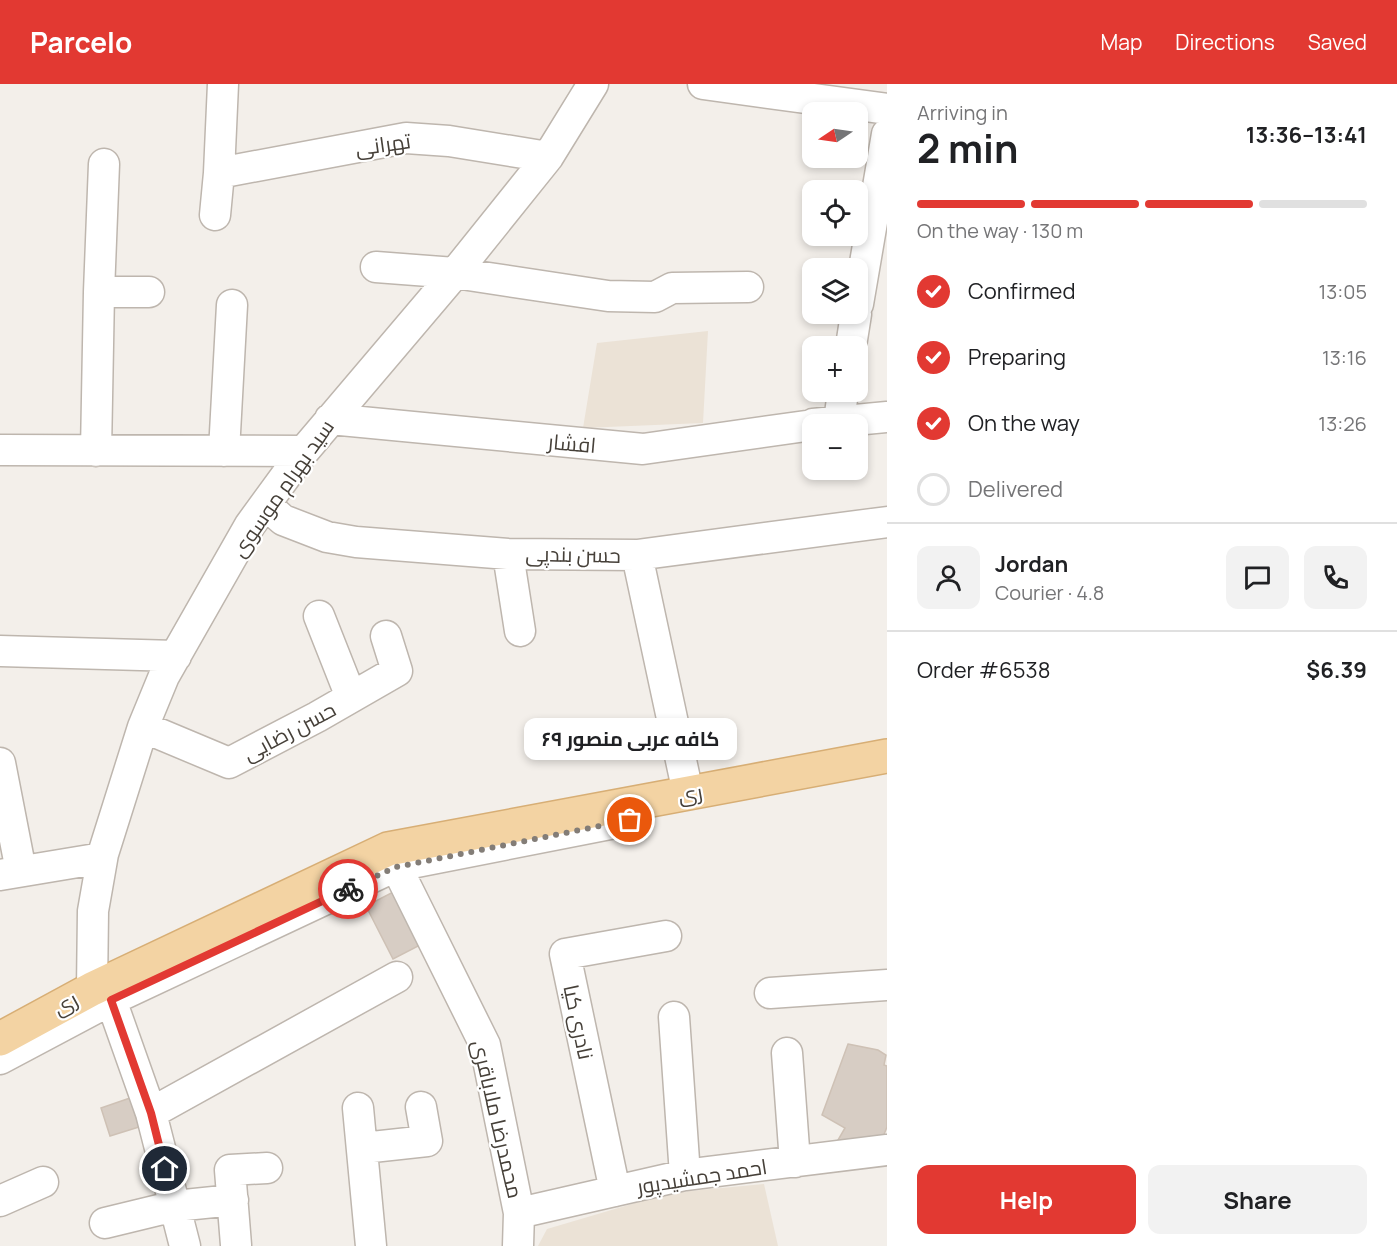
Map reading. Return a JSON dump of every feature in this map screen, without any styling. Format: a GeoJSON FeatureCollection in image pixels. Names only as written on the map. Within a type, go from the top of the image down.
{"type":"FeatureCollection","features":[{"type":"Feature","properties":{"kind":"main road","name":"ری"},"geometry":{"type":"LineString","coordinates":[[0,1039],[388,849],[887,756]]}},
{"type":"Feature","properties":{"kind":"street"},"geometry":{"type":"LineString","coordinates":[[214,215],[219,173],[223,84]]}},
{"type":"Feature","properties":{"kind":"street","name":"سید بهرام موسوی"},"geometry":{"type":"LineString","coordinates":[[103,990],[93,911],[102,858],[143,728],[164,676],[250,525],[304,451],[455,273],[548,157],[593,84]]}},
{"type":"Feature","properties":{"kind":"street"},"geometry":{"type":"LineString","coordinates":[[704,84],[887,109]]}},
{"type":"Feature","properties":{"kind":"street"},"geometry":{"type":"LineString","coordinates":[[868,258],[883,183],[887,134]]}},
{"type":"Feature","properties":{"kind":"street","name":"تهرانی"},"geometry":{"type":"LineString","coordinates":[[219,173],[406,138],[449,141],[548,157]]}},
{"type":"Feature","properties":{"kind":"street"},"geometry":{"type":"LineString","coordinates":[[96,451],[99,292],[105,164]]}},
{"type":"Feature","properties":{"kind":"street"},"geometry":{"type":"LineString","coordinates":[[376,267],[455,273],[608,296],[655,297],[672,288],[748,287]]}},
{"type":"Feature","properties":{"kind":"street"},"geometry":{"type":"LineString","coordinates":[[99,292],[149,292]]}},
{"type":"Feature","properties":{"kind":"street"},"geometry":{"type":"LineString","coordinates":[[224,451],[232,305]]}},
{"type":"Feature","properties":{"kind":"street","name":"افشار"},"geometry":{"type":"LineString","coordinates":[[868,419],[887,417]]}},
{"type":"Feature","properties":{"kind":"street","name":"افشار"},"geometry":{"type":"LineString","coordinates":[[330,419],[643,450],[802,426]]}},
{"type":"Feature","properties":{"kind":"street"},"geometry":{"type":"LineString","coordinates":[[0,450],[304,451]]}},
{"type":"Feature","properties":{"kind":"street","name":"حسن بندپی"},"geometry":{"type":"LineString","coordinates":[[266,505],[283,520],[327,537],[356,542],[508,554],[637,555],[887,522]]}},
{"type":"Feature","properties":{"kind":"street"},"geometry":{"type":"LineString","coordinates":[[508,554],[520,632]]}},
{"type":"Feature","properties":{"kind":"street"},"geometry":{"type":"LineString","coordinates":[[637,555],[688,793]]}},
{"type":"Feature","properties":{"kind":"street"},"geometry":{"type":"LineString","coordinates":[[319,616],[351,697]]}},
{"type":"Feature","properties":{"kind":"street","name":"حسن رضایی"},"geometry":{"type":"LineString","coordinates":[[143,728],[229,763],[317,717],[397,671],[386,636]]}},
{"type":"Feature","properties":{"kind":"street"},"geometry":{"type":"LineString","coordinates":[[0,651],[176,656]]}},
{"type":"Feature","properties":{"kind":"street"},"geometry":{"type":"LineString","coordinates":[[0,763],[11,873],[102,858]]}},
{"type":"Feature","properties":{"kind":"street"},"geometry":{"type":"LineString","coordinates":[[0,1059],[103,990],[396,867],[887,769]]}},
{"type":"Feature","properties":{"kind":"street","name":"محمدرضا ملاباقری"},"geometry":{"type":"LineString","coordinates":[[396,867],[485,1045],[519,1212],[518,1246]]}},
{"type":"Feature","properties":{"kind":"street","name":"نادری کیا"},"geometry":{"type":"LineString","coordinates":[[615,1191],[565,954],[666,936]]}},
{"type":"Feature","properties":{"kind":"street"},"geometry":{"type":"LineString","coordinates":[[151,1113],[397,977]]}},
{"type":"Feature","properties":{"kind":"street"},"geometry":{"type":"LineString","coordinates":[[770,993],[887,985]]}},
{"type":"Feature","properties":{"kind":"street"},"geometry":{"type":"LineString","coordinates":[[103,990],[151,1113],[185,1246]]}},
{"type":"Feature","properties":{"kind":"street"},"geometry":{"type":"LineString","coordinates":[[674,1017],[685,1175]]}},
{"type":"Feature","properties":{"kind":"street"},"geometry":{"type":"LineString","coordinates":[[787,1053],[795,1162]]}},
{"type":"Feature","properties":{"kind":"street"},"geometry":{"type":"LineString","coordinates":[[363,1148],[426,1141],[421,1107]]}},
{"type":"Feature","properties":{"kind":"street"},"geometry":{"type":"LineString","coordinates":[[358,1108],[371,1246]]}},
{"type":"Feature","properties":{"kind":"street","name":"احمد جمشیدپور"},"geometry":{"type":"LineString","coordinates":[[519,1212],[685,1175],[887,1150]]}},
{"type":"Feature","properties":{"kind":"street"},"geometry":{"type":"LineString","coordinates":[[236,1245],[230,1170],[267,1168]]}},
{"type":"Feature","properties":{"kind":"street"},"geometry":{"type":"LineString","coordinates":[[0,1201],[43,1182]]}},
{"type":"Feature","properties":{"kind":"street"},"geometry":{"type":"LineString","coordinates":[[105,1223],[175,1206],[232,1200]]}},
{"type":"Feature","properties":{"kind":"shaded area"},"geometry":{"type":"Polygon","coordinates":[[[708,331],[703,423],[583,428],[597,343],[708,331]]]}},
{"type":"Feature","properties":{"kind":"shaded area"},"geometry":{"type":"Polygon","coordinates":[[[764,1184],[778,1246],[538,1246],[547,1229],[669,1193],[764,1184]]]}},
{"type":"Feature","properties":{"kind":"building"},"geometry":{"type":"Polygon","coordinates":[[[399,889],[426,942],[393,959],[366,906],[399,889]]]}},
{"type":"Feature","properties":{"kind":"building"},"geometry":{"type":"Polygon","coordinates":[[[848,1044],[878,1050],[886,1055],[884,1065],[887,1066],[887,1127],[880,1144],[834,1147],[845,1128],[822,1115],[848,1044]]]}},
{"type":"Feature","properties":{"kind":"building"},"geometry":{"type":"Polygon","coordinates":[[[130,1098],[139,1127],[110,1136],[101,1108],[130,1098]]]}},
{"type":"Feature","properties":{"kind":"way so far"},"geometry":{"type":"LineString","coordinates":[[348,889],[396,867],[630,820]]}},
{"type":"Feature","properties":{"kind":"place","name":"کافه عربی منصور ۶۹"},"geometry":{"type":"Point","coordinates":[630,820]}},
{"type":"Feature","properties":{"kind":"route"},"geometry":{"type":"LineString","coordinates":[[165,1169],[151,1113],[111,1000],[348,889]]}}]}
